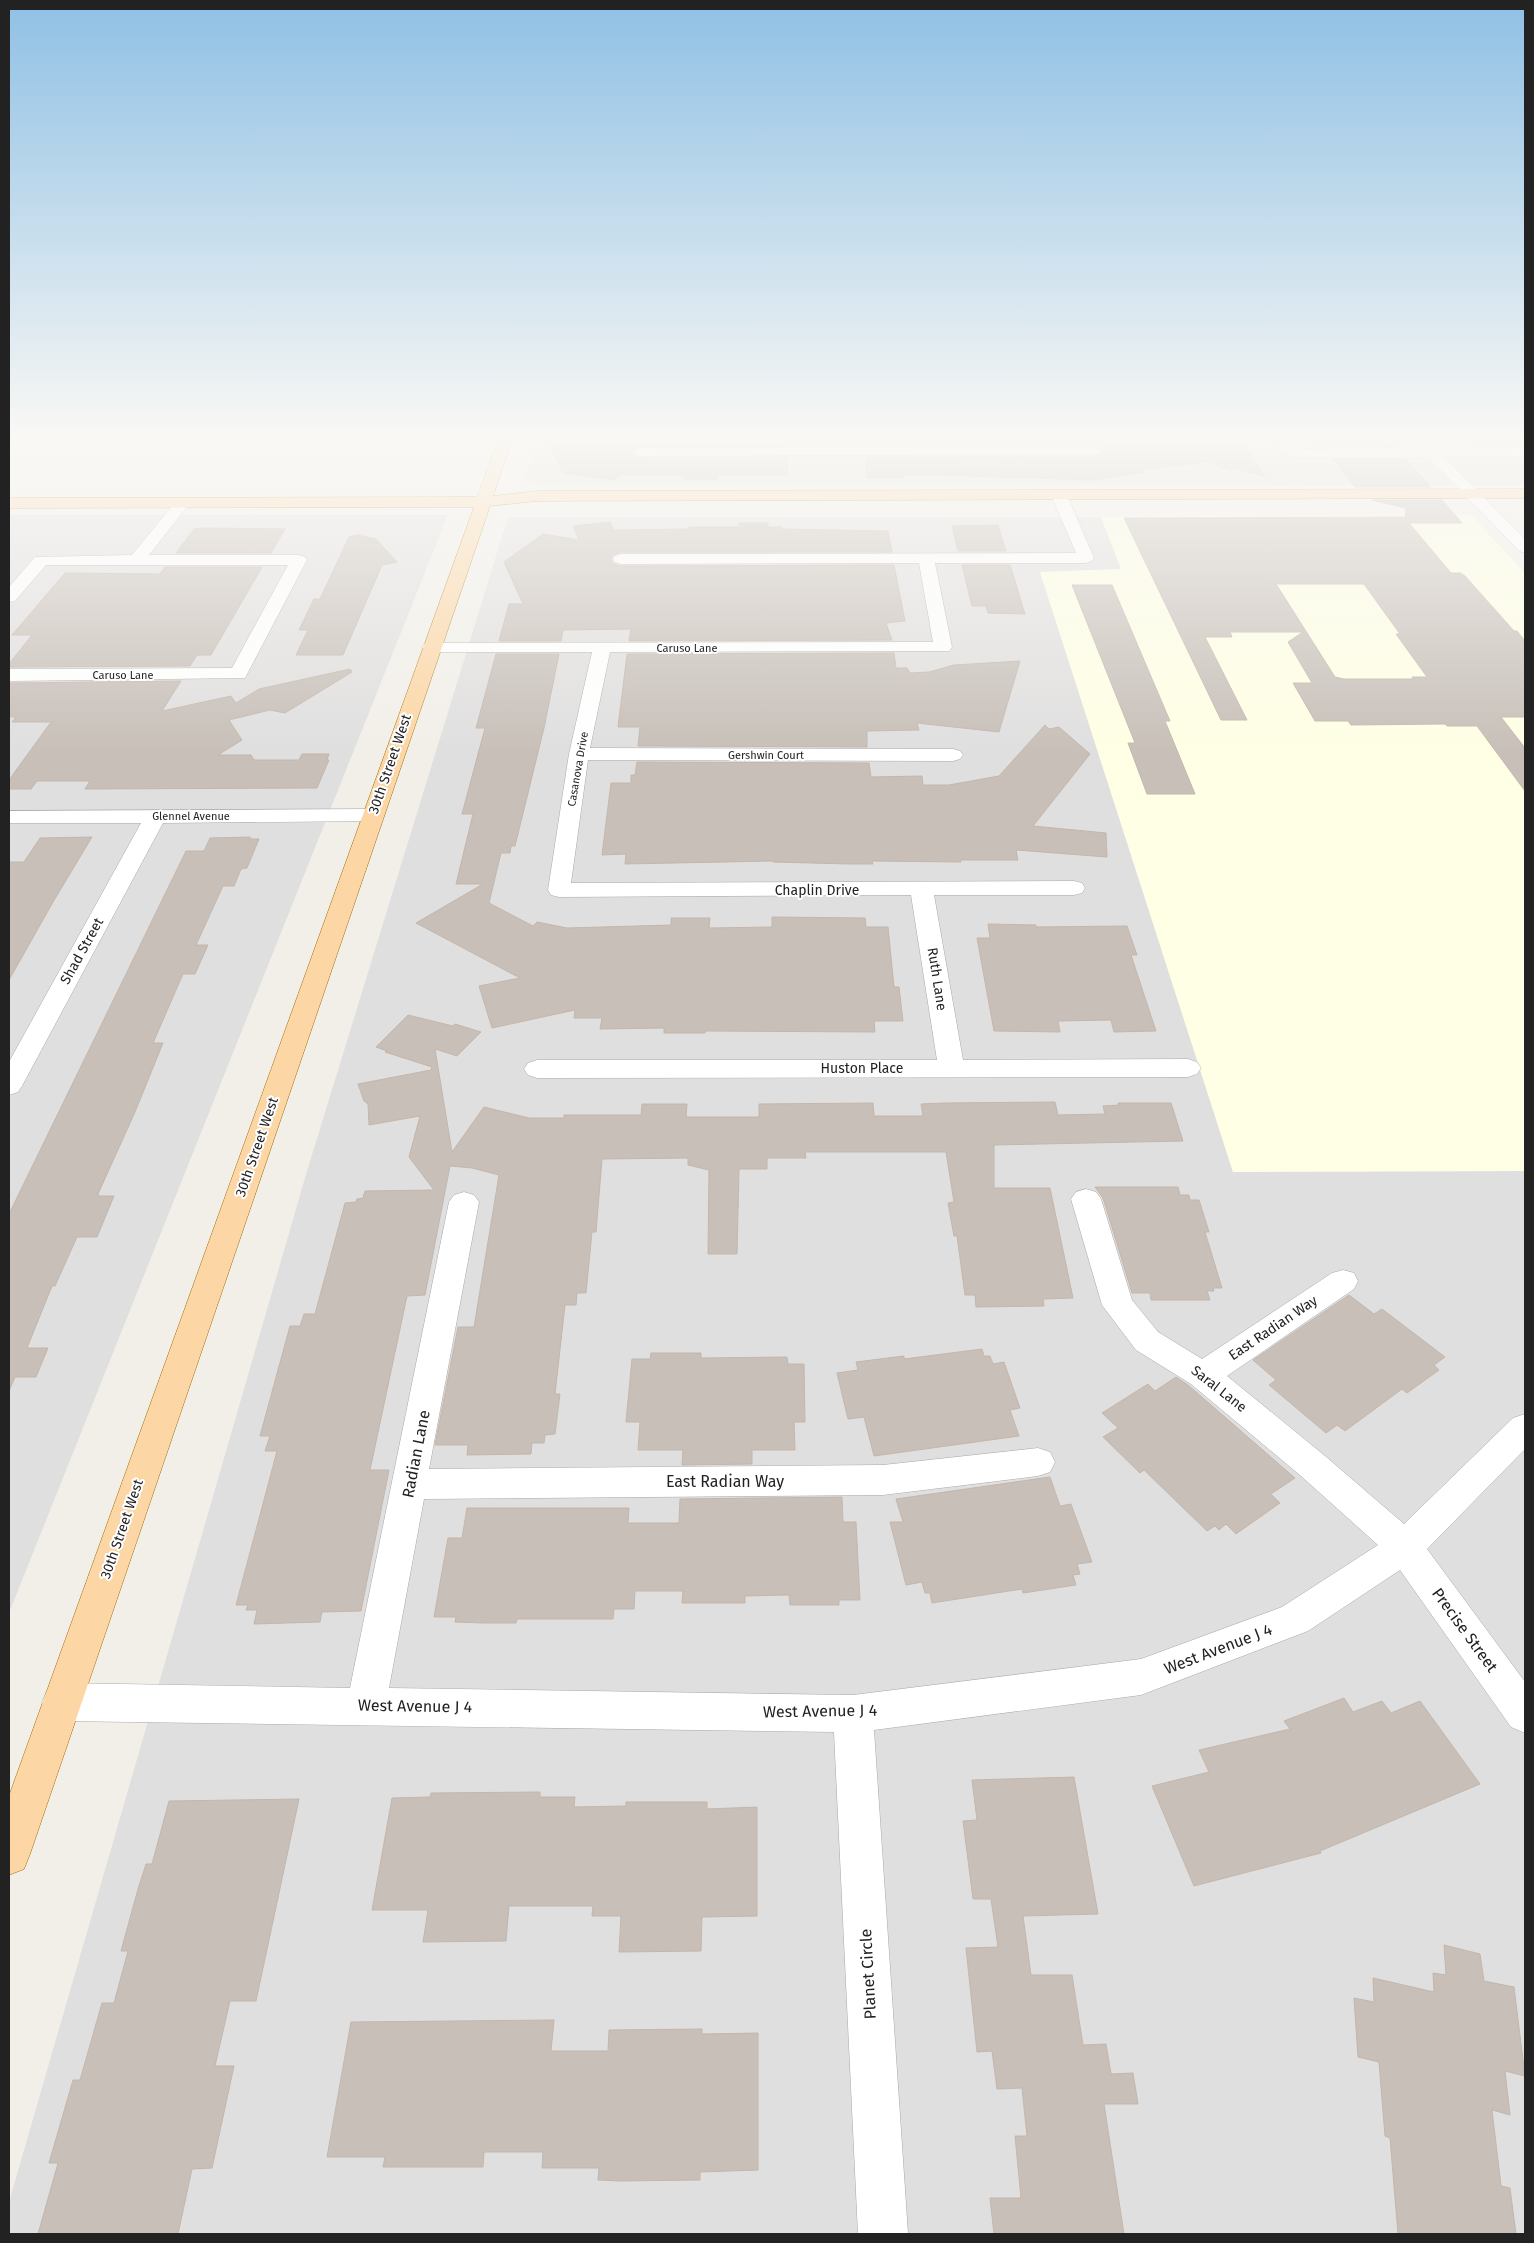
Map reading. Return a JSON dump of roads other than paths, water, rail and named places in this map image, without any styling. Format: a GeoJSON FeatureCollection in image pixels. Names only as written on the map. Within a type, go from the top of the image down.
{"type":"FeatureCollection","features":[{"type":"Feature","properties":{"kind":"main road","name":"30th Street West"},"geometry":{"type":"LineString","coordinates":[[9,1854],[467,545]]}},
{"type":"Feature","properties":{"kind":"street"},"geometry":{"type":"LineString","coordinates":[[9,597],[40,560],[137,560],[149,545]]}},
{"type":"Feature","properties":{"kind":"street"},"geometry":{"type":"LineString","coordinates":[[621,559],[1086,558],[1080,545]]}},
{"type":"Feature","properties":{"kind":"street","name":"Caruso Lane"},"geometry":{"type":"LineString","coordinates":[[431,647],[943,647],[926,559]]}},
{"type":"Feature","properties":{"kind":"street","name":"Caruso Lane"},"geometry":{"type":"LineString","coordinates":[[9,676],[238,674],[299,560],[137,560]]}},
{"type":"Feature","properties":{"kind":"street","name":"Casanova Drive"},"geometry":{"type":"LineString","coordinates":[[559,890],[579,754],[602,648]]}},
{"type":"Feature","properties":{"kind":"street","name":"Gershwin Court"},"geometry":{"type":"LineString","coordinates":[[579,754],[953,755]]}},
{"type":"Feature","properties":{"kind":"street","name":"Glennel Avenue"},"geometry":{"type":"LineString","coordinates":[[9,817],[373,815]]}},
{"type":"Feature","properties":{"kind":"street","name":"Shad Street"},"geometry":{"type":"LineString","coordinates":[[9,1086],[155,817]]}},
{"type":"Feature","properties":{"kind":"street","name":"Chaplin Drive"},"geometry":{"type":"LineString","coordinates":[[559,890],[1074,888]]}},
{"type":"Feature","properties":{"kind":"street","name":"Ruth Lane"},"geometry":{"type":"LineString","coordinates":[[922,890],[951,1068]]}},
{"type":"Feature","properties":{"kind":"street","name":"Huston Place"},"geometry":{"type":"LineString","coordinates":[[537,1069],[1188,1068]]}},
{"type":"Feature","properties":{"kind":"street","name":"Saral Lane"},"geometry":{"type":"LineString","coordinates":[[1086,1199],[1118,1305],[1146,1341],[1204,1375],[1313,1466],[1405,1547]]}},
{"type":"Feature","properties":{"kind":"street","name":"Radian Lane"},"geometry":{"type":"LineString","coordinates":[[366,1705],[464,1202]]}},
{"type":"Feature","properties":{"kind":"street","name":"East Radian Way"},"geometry":{"type":"LineString","coordinates":[[1204,1375],[1343,1281]]}},
{"type":"Feature","properties":{"kind":"street","name":"West Avenue J 4"},"geometry":{"type":"LineString","coordinates":[[62,1702],[366,1705],[853,1714],[1142,1678],[1295,1619],[1405,1547],[1525,1428]]}},
{"type":"Feature","properties":{"kind":"street","name":"East Radian Way"},"geometry":{"type":"LineString","coordinates":[[410,1484],[883,1480],[1038,1462]]}},
{"type":"Feature","properties":{"kind":"street","name":"Precise Street"},"geometry":{"type":"LineString","coordinates":[[1405,1547],[1525,1714]]}},
{"type":"Feature","properties":{"kind":"street","name":"Planet Circle"},"geometry":{"type":"LineString","coordinates":[[853,1714],[883,2234]]}}]}
